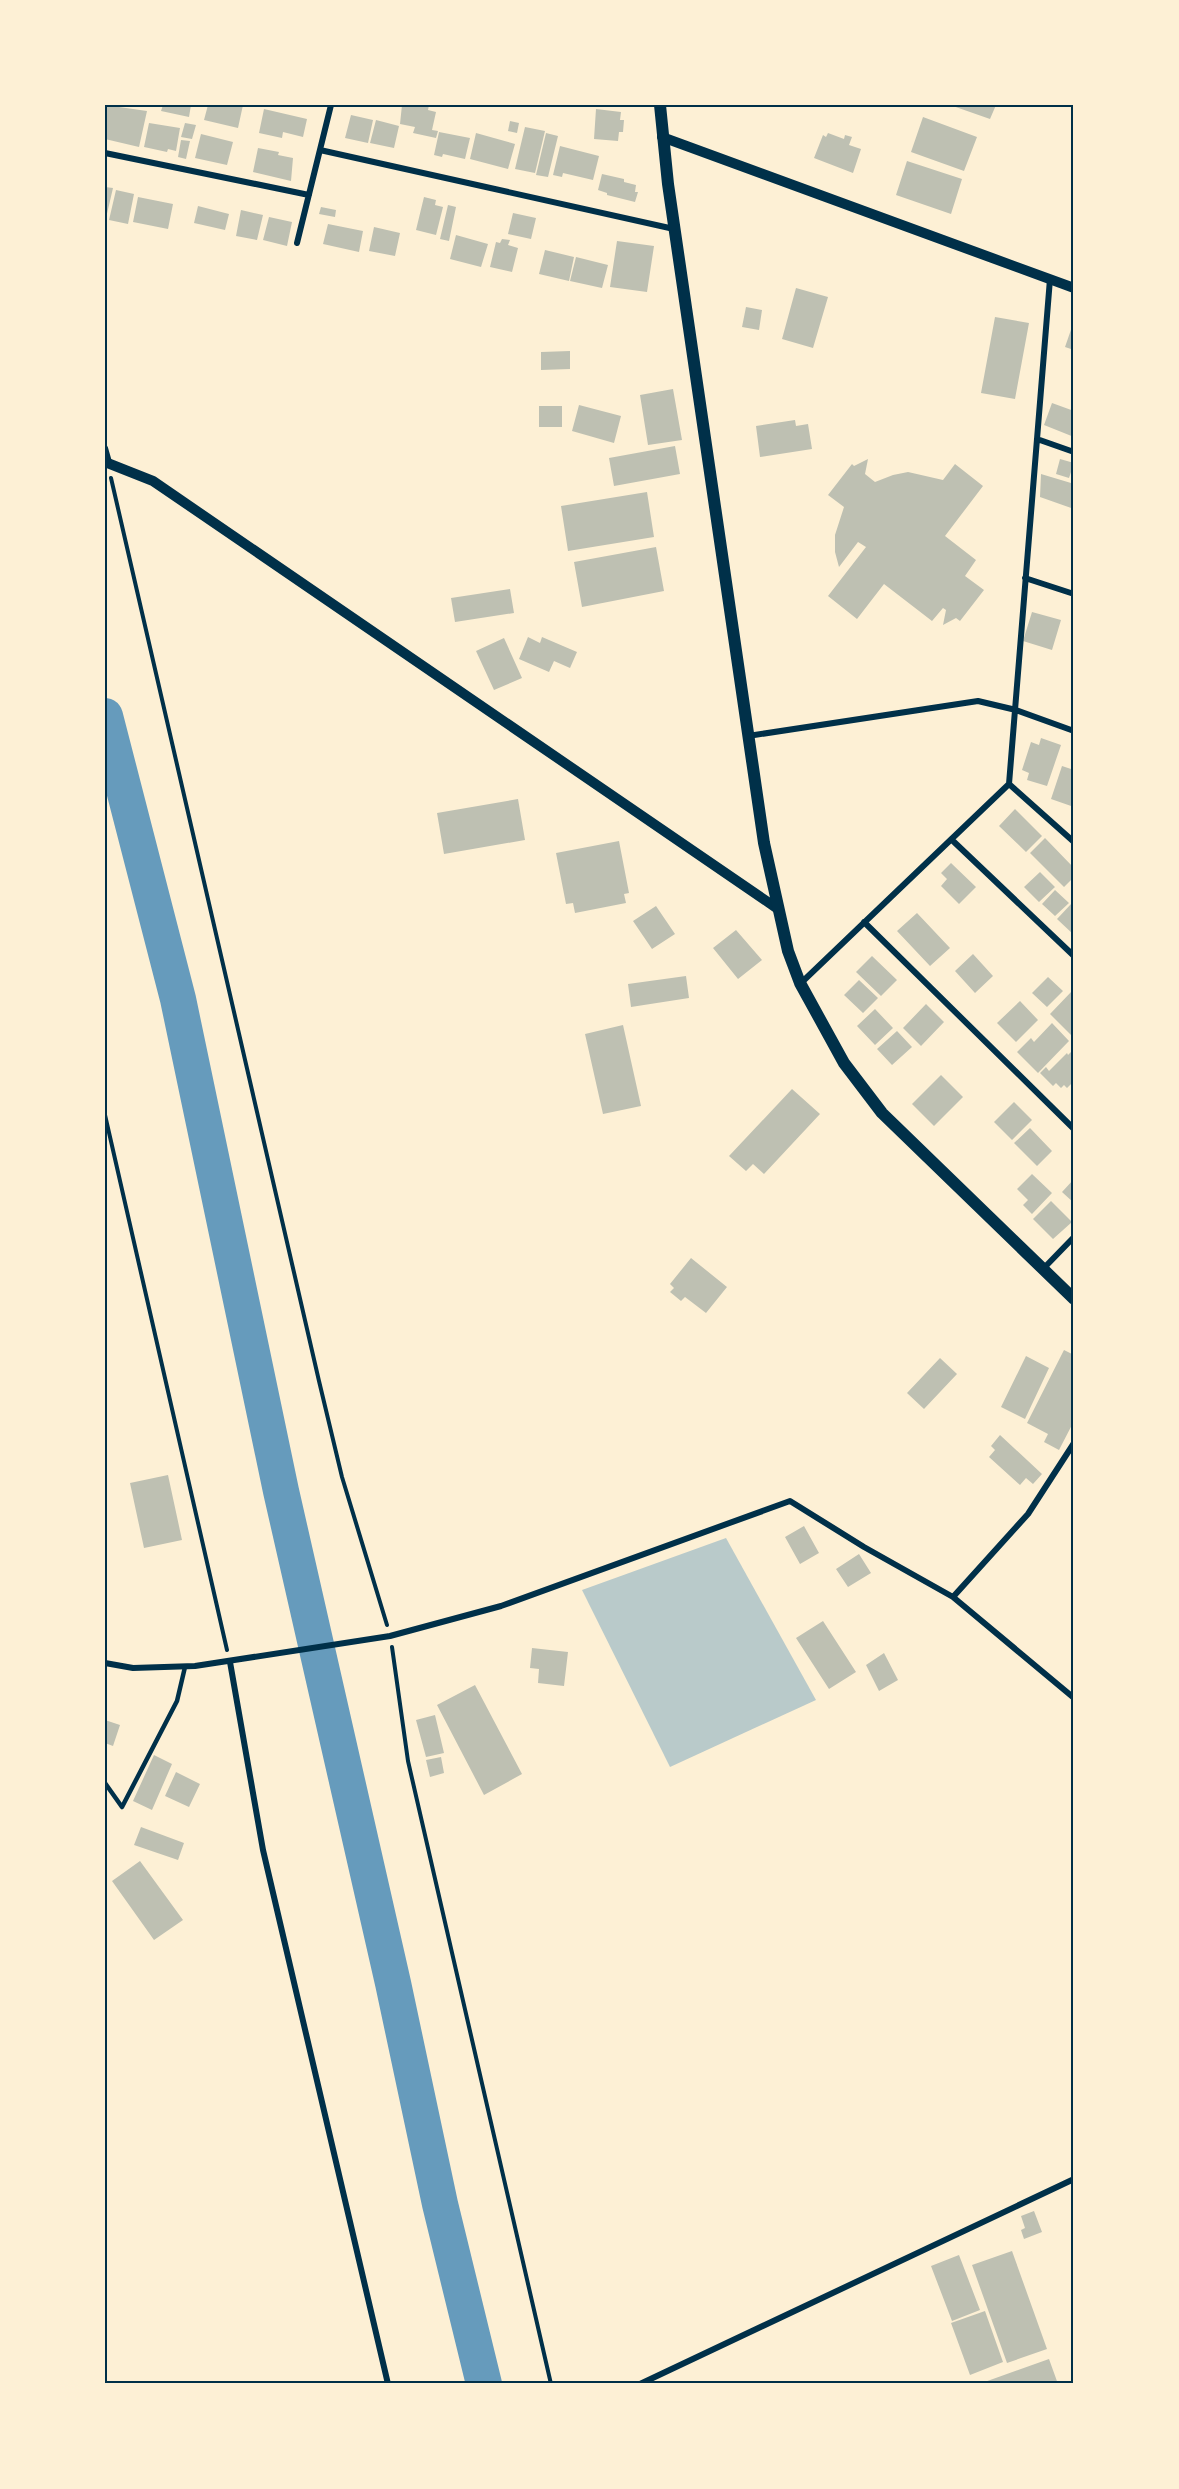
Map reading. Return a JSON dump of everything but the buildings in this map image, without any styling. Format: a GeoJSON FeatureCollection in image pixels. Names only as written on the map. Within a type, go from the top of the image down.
{"type":"FeatureCollection","features":[{"type":"Feature","properties":{"kind":"main road"},"geometry":{"type":"LineString","coordinates":[[660,105],[662,137],[764,843],[788,951],[800,983],[844,1063],[882,1113],[1074,1299]]}},
{"type":"Feature","properties":{"kind":"street"},"geometry":{"type":"LineString","coordinates":[[297,243],[331,105]]}},
{"type":"Feature","properties":{"kind":"street"},"geometry":{"type":"LineString","coordinates":[[662,137],[1074,288]]}},
{"type":"Feature","properties":{"kind":"street"},"geometry":{"type":"LineString","coordinates":[[320,150],[675,229]]}},
{"type":"Feature","properties":{"kind":"street"},"geometry":{"type":"LineString","coordinates":[[105,153],[309,195]]}},
{"type":"Feature","properties":{"kind":"street"},"geometry":{"type":"LineString","coordinates":[[800,983],[1009,784],[1050,279]]}},
{"type":"Feature","properties":{"kind":"street"},"geometry":{"type":"LineString","coordinates":[[1037,439],[1074,452]]}},
{"type":"Feature","properties":{"kind":"street"},"geometry":{"type":"LineString","coordinates":[[105,448],[107,462],[153,481],[778,909]]}},
{"type":"Feature","properties":{"kind":"street"},"geometry":{"type":"LineString","coordinates":[[1024,578],[1074,594]]}},
{"type":"Feature","properties":{"kind":"street"},"geometry":{"type":"LineString","coordinates":[[748,736],[978,700],[1016,710],[1074,731]]}},
{"type":"Feature","properties":{"kind":"street"},"geometry":{"type":"LineString","coordinates":[[1009,784],[1074,842]]}},
{"type":"Feature","properties":{"kind":"street"},"geometry":{"type":"LineString","coordinates":[[952,840],[1074,956]]}},
{"type":"Feature","properties":{"kind":"street"},"geometry":{"type":"LineString","coordinates":[[864,922],[1074,1129]]}},
{"type":"Feature","properties":{"kind":"street"},"geometry":{"type":"LineString","coordinates":[[1043,1269],[1074,1237]]}},
{"type":"Feature","properties":{"kind":"street"},"geometry":{"type":"LineString","coordinates":[[953,1597],[1028,1514],[1074,1443]]}},
{"type":"Feature","properties":{"kind":"street"},"geometry":{"type":"LineString","coordinates":[[105,1663],[133,1668],[185,1667],[390,1636],[501,1606],[790,1501],[864,1547],[953,1597],[1074,1698]]}},
{"type":"Feature","properties":{"kind":"street"},"geometry":{"type":"LineString","coordinates":[[230,1662],[263,1850],[388,2384]]}},
{"type":"Feature","properties":{"kind":"street"},"geometry":{"type":"LineString","coordinates":[[640,2384],[1074,2179]]}},
{"type":"Feature","properties":{"kind":"lane"},"geometry":{"type":"LineString","coordinates":[[105,1784],[122,1807],[177,1701],[185,1667]]}},
{"type":"Feature","properties":{"kind":"path"},"geometry":{"type":"LineString","coordinates":[[107,462],[319,1381],[342,1476],[390,1636],[408,1761],[551,2384]]}},
{"type":"Feature","properties":{"kind":"path"},"geometry":{"type":"LineString","coordinates":[[105,1115],[230,1662]]}},
{"type":"Feature","properties":{"kind":"shaded area"},"geometry":{"type":"Polygon","coordinates":[[[726,1538],[816,1700],[670,1767],[582,1590],[726,1538]]]}},
{"type":"Feature","properties":{"kind":"waterway"},"geometry":{"type":"LineString","coordinates":[[105,716],[178,999],[281,1491],[393,1983],[440,2204],[484,2384]]}}]}
